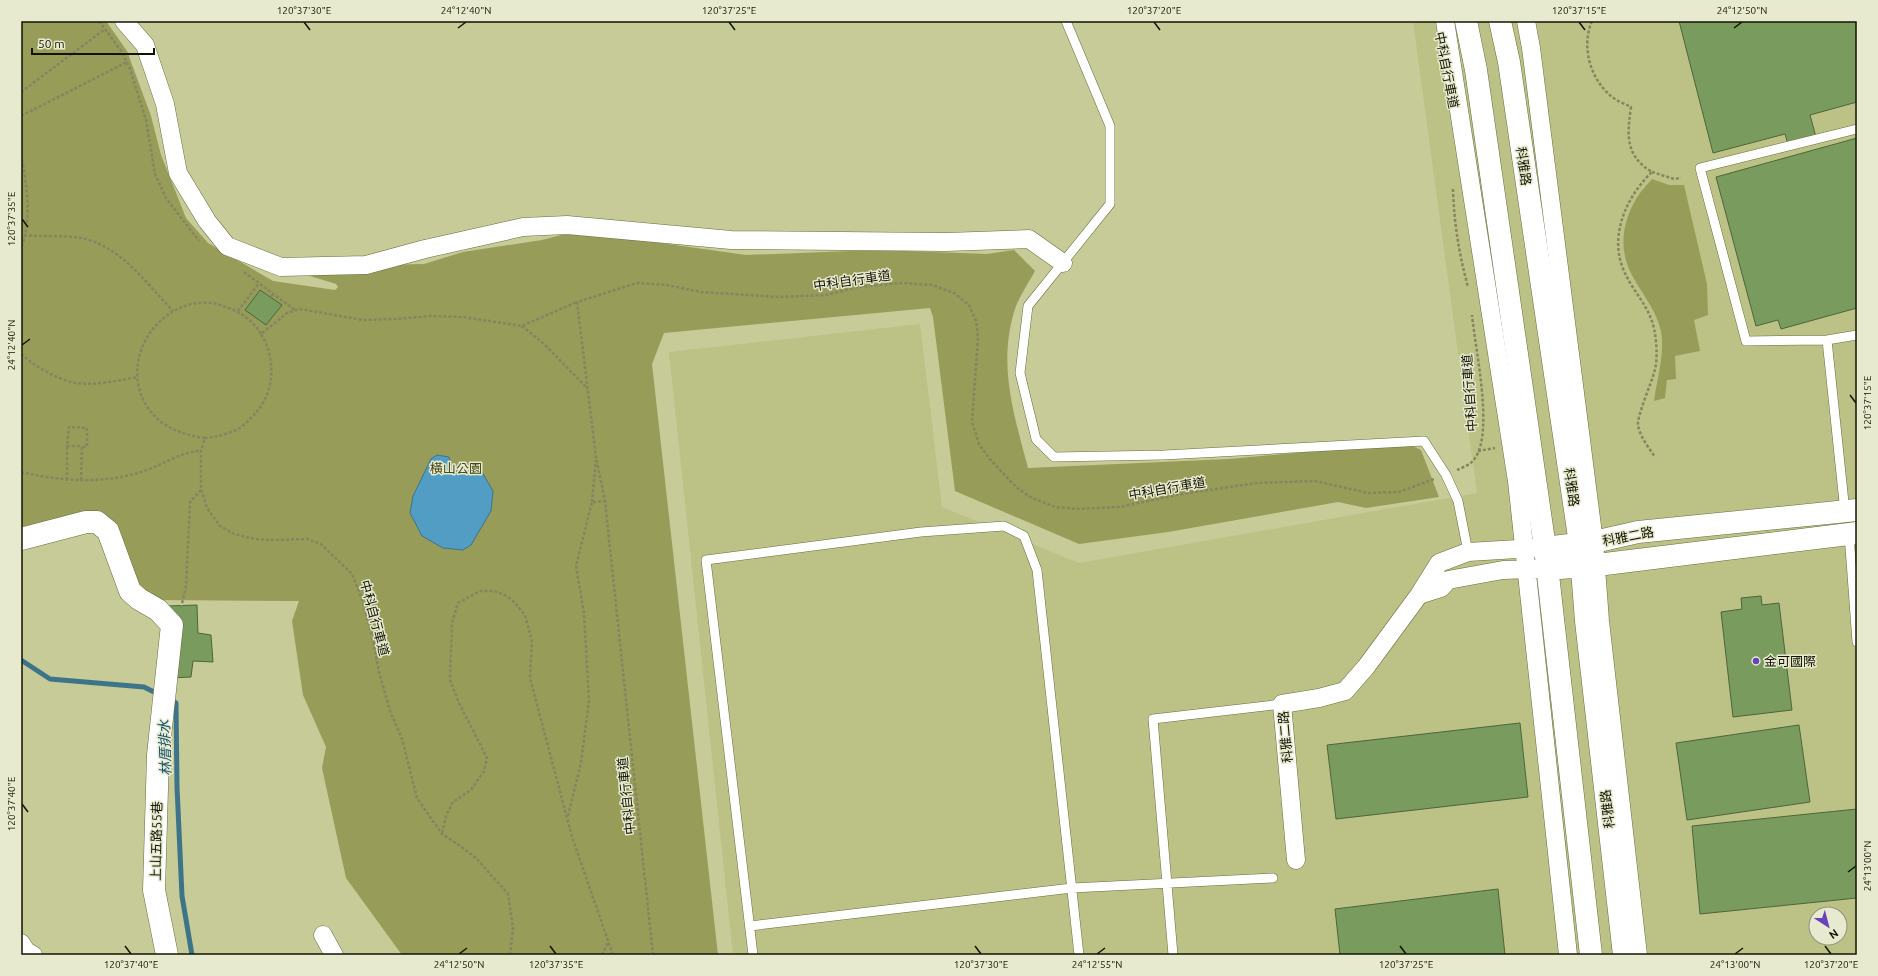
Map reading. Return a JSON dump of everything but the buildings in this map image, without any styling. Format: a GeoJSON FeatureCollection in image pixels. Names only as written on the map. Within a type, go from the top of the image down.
{"type":"FeatureCollection","features":[{"type":"Feature","properties":{"kind":"street"},"geometry":{"type":"LineString","coordinates":[[124,21],[145,45],[165,104],[178,173],[207,221],[227,246],[281,267],[366,265],[425,249],[523,227],[567,225],[731,240],[946,242],[1029,239],[1063,262]]}},
{"type":"Feature","properties":{"kind":"street"},"geometry":{"type":"LineString","coordinates":[[1445,21],[1517,481],[1534,548],[1547,569],[1591,955]]}},
{"type":"Feature","properties":{"kind":"street"},"geometry":{"type":"LineString","coordinates":[[1466,21],[1476,70],[1534,548],[1526,570],[1568,955]]}},
{"type":"Feature","properties":{"kind":"street","name":"科雅路"},"geometry":{"type":"LineString","coordinates":[[1500,21],[1509,62],[1600,621],[1638,955]]}},
{"type":"Feature","properties":{"kind":"street","name":"科雅路"},"geometry":{"type":"LineString","coordinates":[[1526,21],[1536,79],[1588,554],[1586,621],[1624,955]]}},
{"type":"Feature","properties":{"kind":"street","name":"科雅二路"},"geometry":{"type":"LineString","coordinates":[[1418,595],[1441,588],[1448,580],[1503,570],[1547,569],[1588,554],[1638,532],[1851,511]]}},
{"type":"Feature","properties":{"kind":"street"},"geometry":{"type":"LineString","coordinates":[[21,539],[86,522],[97,522],[108,531],[130,591],[138,599],[158,610],[172,625]]}},
{"type":"Feature","properties":{"kind":"street","name":"科雅二路"},"geometry":{"type":"LineString","coordinates":[[1296,860],[1282,704],[1318,698],[1344,691],[1366,667],[1439,563],[1468,552],[1534,548],[1588,554],[1853,534]]}},
{"type":"Feature","properties":{"kind":"street","name":"上山五路55巷"},"geometry":{"type":"LineString","coordinates":[[167,955],[154,890],[158,755],[172,625]]}},
{"type":"Feature","properties":{"kind":"street"},"geometry":{"type":"LineString","coordinates":[[323,935],[334,955]]}},
{"type":"Feature","properties":{"kind":"street"},"geometry":{"type":"LineString","coordinates":[[21,943],[26,951],[33,955]]}},
{"type":"Feature","properties":{"kind":"lane"},"geometry":{"type":"LineString","coordinates":[[1066,21],[1110,126],[1110,204],[1028,306],[1020,373],[1036,439],[1054,457],[1164,455],[1424,441],[1446,474],[1458,501],[1468,552]]}},
{"type":"Feature","properties":{"kind":"lane"},"geometry":{"type":"LineString","coordinates":[[1857,128],[1700,168],[1746,340],[1827,340],[1857,335]]}},
{"type":"Feature","properties":{"kind":"lane"},"geometry":{"type":"LineString","coordinates":[[1827,340],[1851,511]]}},
{"type":"Feature","properties":{"kind":"lane"},"geometry":{"type":"LineString","coordinates":[[753,955],[706,560],[921,532],[1004,526],[1024,536],[1037,570],[1079,955]]}},
{"type":"Feature","properties":{"kind":"lane"},"geometry":{"type":"LineString","coordinates":[[1853,534],[1857,642]]}},
{"type":"Feature","properties":{"kind":"lane"},"geometry":{"type":"LineString","coordinates":[[1173,955],[1152,719],[1282,704]]}},
{"type":"Feature","properties":{"kind":"lane"},"geometry":{"type":"LineString","coordinates":[[750,926],[1072,888],[1273,878]]}},
{"type":"Feature","properties":{"kind":"path"},"geometry":{"type":"LineString","coordinates":[[1592,21],[1587,42],[1592,74],[1612,98],[1631,107],[1628,130],[1634,158],[1641,166],[1652,172],[1674,179],[1681,178]]}},
{"type":"Feature","properties":{"kind":"path"},"geometry":{"type":"LineString","coordinates":[[21,92],[105,29]]}},
{"type":"Feature","properties":{"kind":"path"},"geometry":{"type":"LineString","coordinates":[[21,116],[127,62]]}},
{"type":"Feature","properties":{"kind":"path"},"geometry":{"type":"LineString","coordinates":[[21,155],[27,195],[26,224],[21,249]]}},
{"type":"Feature","properties":{"kind":"path"},"geometry":{"type":"LineString","coordinates":[[1652,172],[1641,183],[1622,215],[1619,247],[1622,266],[1643,300],[1652,318],[1654,328],[1656,344],[1655,371],[1638,424],[1642,435],[1655,458]]}},
{"type":"Feature","properties":{"kind":"path"},"geometry":{"type":"LineString","coordinates":[[1452,182],[1454,220],[1461,262],[1469,289]]}},
{"type":"Feature","properties":{"kind":"path"},"geometry":{"type":"LineString","coordinates":[[24,235],[85,239],[112,249],[129,264],[173,311]]}},
{"type":"Feature","properties":{"kind":"path"},"geometry":{"type":"LineString","coordinates":[[238,311],[260,283]]}},
{"type":"Feature","properties":{"kind":"path","name":"中科自行車道"},"geometry":{"type":"LineString","coordinates":[[522,326],[577,302],[637,283],[667,284],[701,292],[771,297],[826,296],[858,287],[902,283],[932,285],[954,293],[969,305],[976,321],[978,338],[972,422],[979,444],[1016,487],[1032,498],[1055,507],[1079,509],[1119,507],[1182,494],[1257,483],[1315,481],[1368,493],[1399,492],[1469,464],[1476,458],[1484,427],[1480,372],[1472,310]]}},
{"type":"Feature","properties":{"kind":"path","name":"中科自行車道"},"geometry":{"type":"LineString","coordinates":[[577,302],[596,457],[605,501],[653,955]]}},
{"type":"Feature","properties":{"kind":"path"},"geometry":{"type":"LineString","coordinates":[[193,303],[216,303],[238,311],[256,326],[268,345],[273,368],[269,391],[266,398],[258,411],[241,427],[220,436],[205,438],[178,432],[160,421],[146,404],[138,384],[138,362],[144,342],[156,324],[173,311],[193,303]]}},
{"type":"Feature","properties":{"kind":"path"},"geometry":{"type":"LineString","coordinates":[[261,334],[288,313],[300,309],[363,320],[431,316],[463,318],[522,326],[544,344],[588,389]]}},
{"type":"Feature","properties":{"kind":"path"},"geometry":{"type":"LineString","coordinates":[[21,354],[32,364],[54,376],[76,383],[108,382],[138,378]]}},
{"type":"Feature","properties":{"kind":"path"},"geometry":{"type":"LineString","coordinates":[[67,480],[68,446],[69,428],[87,428],[86,447],[68,446]]}},
{"type":"Feature","properties":{"kind":"path","name":"中科自行車道"},"geometry":{"type":"LineString","coordinates":[[205,438],[201,451],[201,490],[208,508],[220,526],[234,534],[271,540],[307,539],[321,544],[352,574],[362,599],[372,636],[379,672],[390,710],[402,739],[417,798],[442,834],[476,858],[508,894],[513,928],[510,955]]}},
{"type":"Feature","properties":{"kind":"path"},"geometry":{"type":"LineString","coordinates":[[81,480],[82,446]]}},
{"type":"Feature","properties":{"kind":"path"},"geometry":{"type":"LineString","coordinates":[[21,472],[51,479],[108,479],[130,475],[151,468],[192,451],[201,451]]}},
{"type":"Feature","properties":{"kind":"path"},"geometry":{"type":"LineString","coordinates":[[568,816],[582,763],[589,700],[584,613],[576,566],[592,502],[596,457]]}},
{"type":"Feature","properties":{"kind":"path"},"geometry":{"type":"LineString","coordinates":[[172,625],[182,606],[186,586],[190,502],[201,490]]}},
{"type":"Feature","properties":{"kind":"path"},"geometry":{"type":"LineString","coordinates":[[592,502],[605,501]]}},
{"type":"Feature","properties":{"kind":"path"},"geometry":{"type":"LineString","coordinates":[[442,834],[446,816],[453,802],[471,790],[484,772],[488,758],[462,709],[450,680],[452,623],[458,603],[480,591],[494,591],[505,595],[514,601],[525,614],[532,641],[530,678],[568,816],[572,837],[609,941],[612,955]]}},
{"type":"Feature","properties":{"kind":"path"},"geometry":{"type":"LineString","coordinates":[[602,955],[609,941]]}},
{"type":"Feature","properties":{"kind":"shaded area"},"geometry":{"type":"Polygon","coordinates":[[[1413,21],[1857,21],[1857,955],[733,955],[669,352],[920,324],[942,507],[1079,563],[1477,493],[1413,21]]]}},
{"type":"Feature","properties":{"kind":"green space","name":"橫山公園"},"geometry":{"type":"Polygon","coordinates":[[[21,21],[106,21],[127,51],[151,116],[161,155],[186,218],[208,243],[273,281],[335,290],[338,287],[336,284],[281,267],[424,264],[463,252],[542,240],[576,231],[746,255],[877,250],[987,254],[1014,250],[1035,271],[1014,312],[1009,332],[1007,352],[1013,410],[1028,468],[1229,459],[1406,443],[1421,450],[1439,497],[1366,508],[1338,502],[1168,532],[1079,544],[955,491],[933,317],[930,308],[664,333],[652,364],[718,955],[402,955],[346,878],[322,768],[326,747],[303,695],[292,621],[299,601],[159,600],[139,586],[120,531],[107,516],[90,514],[21,527],[21,21]]]}},
{"type":"Feature","properties":{"kind":"green space"},"geometry":{"type":"Polygon","coordinates":[[[1652,179],[1669,185],[1684,185],[1707,284],[1708,315],[1694,320],[1700,351],[1675,356],[1676,379],[1667,380],[1665,398],[1654,401],[1662,348],[1661,331],[1653,309],[1628,268],[1624,249],[1625,229],[1630,210],[1638,195],[1652,179]]]}},
{"type":"Feature","properties":{"kind":"water"},"geometry":{"type":"Polygon","coordinates":[[[437,455],[449,457],[451,464],[471,472],[478,469],[482,472],[493,491],[491,511],[471,545],[463,550],[443,548],[422,536],[410,513],[413,496],[431,459],[437,455]]]}},
{"type":"Feature","properties":{"kind":"waterway","name":"林厝排水"},"geometry":{"type":"LineString","coordinates":[[21,660],[50,679],[144,687],[160,695]]}},
{"type":"Feature","properties":{"kind":"waterway","name":"林厝排水"},"geometry":{"type":"LineString","coordinates":[[169,699],[176,703],[177,787],[182,896],[192,955]]}},
{"type":"Feature","properties":{"kind":"place","name":"金可國際"},"geometry":{"type":"Point","coordinates":[1756,661]}}]}
